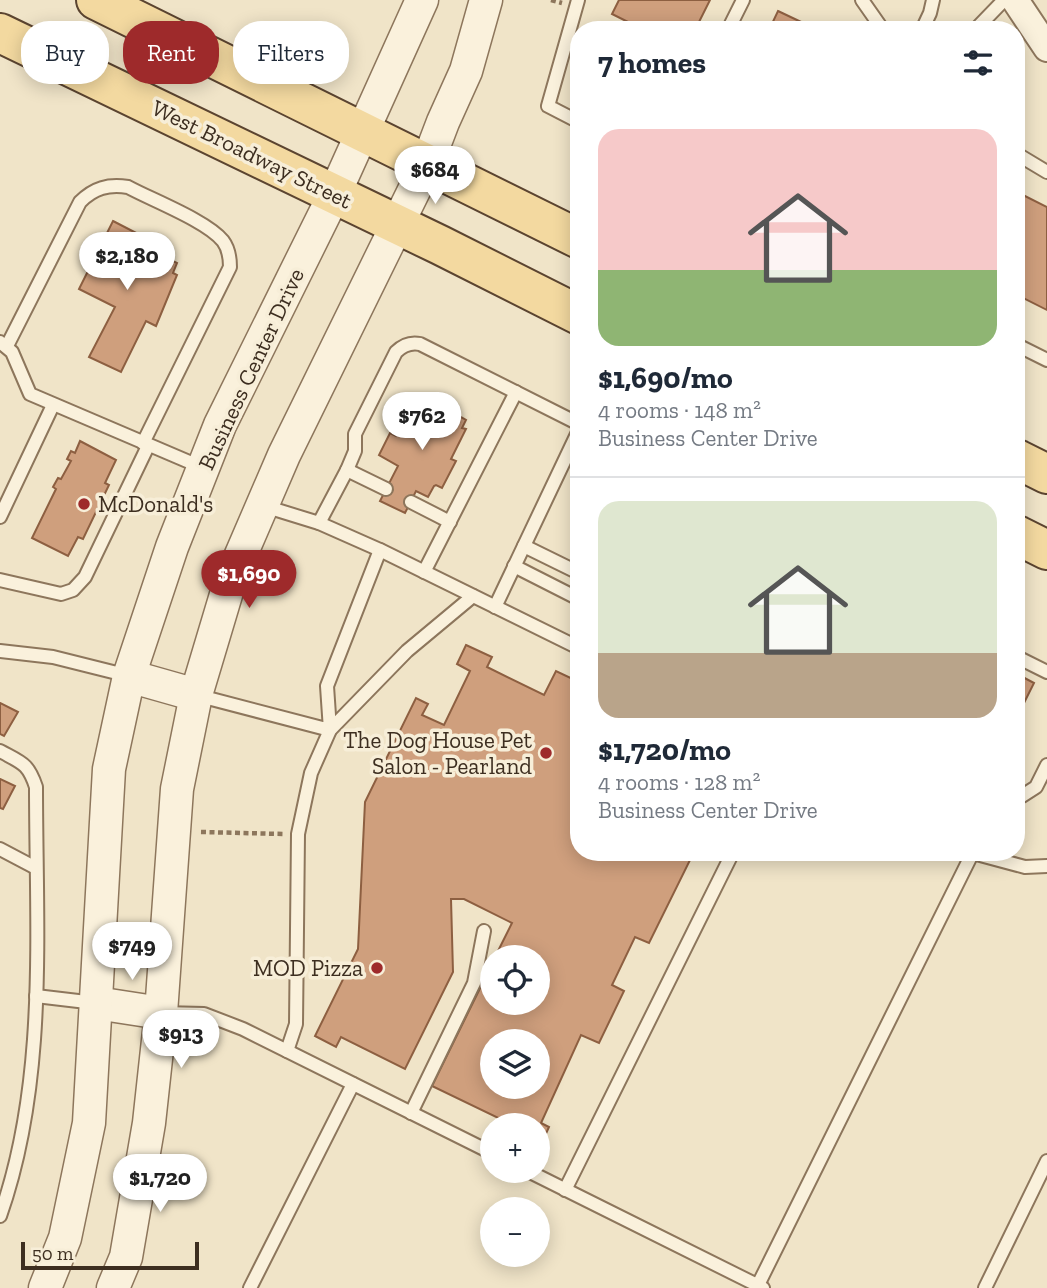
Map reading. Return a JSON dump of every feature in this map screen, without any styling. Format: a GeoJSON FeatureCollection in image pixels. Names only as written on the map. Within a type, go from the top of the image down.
{"type":"FeatureCollection","features":[{"type":"Feature","properties":{"kind":"main road"},"geometry":{"type":"LineString","coordinates":[[96,0],[570,235]]}},
{"type":"Feature","properties":{"kind":"main road","name":"West Broadway Street"},"geometry":{"type":"LineString","coordinates":[[0,33],[570,310]]}},
{"type":"Feature","properties":{"kind":"main road"},"geometry":{"type":"LineString","coordinates":[[1025,463],[1047,474]]}},
{"type":"Feature","properties":{"kind":"main road"},"geometry":{"type":"LineString","coordinates":[[1025,539],[1047,550]]}},
{"type":"Feature","properties":{"kind":"street","name":"Business Center Drive"},"geometry":{"type":"LineString","coordinates":[[45,1288],[65,1238],[89,1123],[108,769],[129,676],[172,547],[220,425],[334,195],[422,0]]}},
{"type":"Feature","properties":{"kind":"street"},"geometry":{"type":"LineString","coordinates":[[113,1288],[126,1258],[147,1136],[161,1013],[177,789],[195,695],[231,578],[284,455],[427,164],[466,71],[486,0]]}},
{"type":"Feature","properties":{"kind":"street"},"geometry":{"type":"LineString","coordinates":[[1015,0],[1047,48]]}},
{"type":"Feature","properties":{"kind":"street"},"geometry":{"type":"LineString","coordinates":[[129,676],[195,695]]}},
{"type":"Feature","properties":{"kind":"street"},"geometry":{"type":"LineString","coordinates":[[96,1003],[161,1013]]}},
{"type":"Feature","properties":{"kind":"lane"},"geometry":{"type":"LineString","coordinates":[[576,21],[578,0]]}},
{"type":"Feature","properties":{"kind":"lane"},"geometry":{"type":"LineString","coordinates":[[732,21],[743,0]]}},
{"type":"Feature","properties":{"kind":"lane"},"geometry":{"type":"LineString","coordinates":[[862,0],[877,21]]}},
{"type":"Feature","properties":{"kind":"lane"},"geometry":{"type":"LineString","coordinates":[[926,21],[933,0]]}},
{"type":"Feature","properties":{"kind":"lane"},"geometry":{"type":"LineString","coordinates":[[984,21],[1004,0]]}},
{"type":"Feature","properties":{"kind":"lane"},"geometry":{"type":"LineString","coordinates":[[570,52],[548,106],[570,117]]}},
{"type":"Feature","properties":{"kind":"lane"},"geometry":{"type":"LineString","coordinates":[[1025,159],[1047,172]]}},
{"type":"Feature","properties":{"kind":"lane"},"geometry":{"type":"LineString","coordinates":[[0,580],[61,594],[73,590],[85,577],[146,444],[230,267],[230,254],[223,241],[207,228],[128,187],[115,185],[89,192],[80,202],[4,344],[12,352],[30,394],[54,405],[146,444],[203,468]]}},
{"type":"Feature","properties":{"kind":"lane"},"geometry":{"type":"LineString","coordinates":[[319,523],[355,451],[355,434],[396,352],[402,346],[414,342],[420,344],[570,419]]}},
{"type":"Feature","properties":{"kind":"lane"},"geometry":{"type":"LineString","coordinates":[[1025,349],[1047,360]]}},
{"type":"Feature","properties":{"kind":"lane"},"geometry":{"type":"LineString","coordinates":[[424,572],[516,392]]}},
{"type":"Feature","properties":{"kind":"lane"},"geometry":{"type":"LineString","coordinates":[[0,517],[54,405]]}},
{"type":"Feature","properties":{"kind":"lane"},"geometry":{"type":"LineString","coordinates":[[495,607],[570,449]]}},
{"type":"Feature","properties":{"kind":"lane"},"geometry":{"type":"LineString","coordinates":[[347,470],[386,489]]}},
{"type":"Feature","properties":{"kind":"lane"},"geometry":{"type":"LineString","coordinates":[[411,502],[450,522]]}},
{"type":"Feature","properties":{"kind":"lane"},"geometry":{"type":"LineString","coordinates":[[262,506],[319,523],[380,550],[570,644]]}},
{"type":"Feature","properties":{"kind":"lane"},"geometry":{"type":"LineString","coordinates":[[524,546],[570,569]]}},
{"type":"Feature","properties":{"kind":"lane"},"geometry":{"type":"LineString","coordinates":[[330,730],[327,686],[380,550]]}},
{"type":"Feature","properties":{"kind":"lane"},"geometry":{"type":"LineString","coordinates":[[514,566],[570,594]]}},
{"type":"Feature","properties":{"kind":"lane"},"geometry":{"type":"LineString","coordinates":[[288,1051],[296,1024],[298,834],[311,773],[330,730],[407,651],[472,596]]}},
{"type":"Feature","properties":{"kind":"lane"},"geometry":{"type":"LineString","coordinates":[[0,651],[53,657],[129,676]]}},
{"type":"Feature","properties":{"kind":"lane"},"geometry":{"type":"LineString","coordinates":[[1025,661],[1047,672]]}},
{"type":"Feature","properties":{"kind":"lane"},"geometry":{"type":"LineString","coordinates":[[195,695],[330,730]]}},
{"type":"Feature","properties":{"kind":"lane"},"geometry":{"type":"LineString","coordinates":[[0,751],[31,771],[36,787],[36,996],[25,1123],[0,1216]]}},
{"type":"Feature","properties":{"kind":"lane"},"geometry":{"type":"LineString","coordinates":[[1025,794],[1036,787],[1047,765]]}},
{"type":"Feature","properties":{"kind":"lane"},"geometry":{"type":"LineString","coordinates":[[0,849],[36,868]]}},
{"type":"Feature","properties":{"kind":"lane"},"geometry":{"type":"LineString","coordinates":[[565,1190],[729,861]]}},
{"type":"Feature","properties":{"kind":"lane"},"geometry":{"type":"LineString","coordinates":[[550,1182],[760,1287],[967,861]]}},
{"type":"Feature","properties":{"kind":"lane"},"geometry":{"type":"LineString","coordinates":[[1002,861],[1025,867],[1047,866]]}},
{"type":"Feature","properties":{"kind":"lane"},"geometry":{"type":"LineString","coordinates":[[411,1113],[474,983],[484,931]]}},
{"type":"Feature","properties":{"kind":"lane"},"geometry":{"type":"LineString","coordinates":[[36,996],[96,1003]]}},
{"type":"Feature","properties":{"kind":"lane"},"geometry":{"type":"LineString","coordinates":[[161,1013],[204,1014],[243,1029],[480,1147]]}},
{"type":"Feature","properties":{"kind":"lane"},"geometry":{"type":"LineString","coordinates":[[250,1288],[353,1084]]}},
{"type":"Feature","properties":{"kind":"lane"},"geometry":{"type":"LineString","coordinates":[[985,1288],[1047,1161]]}},
{"type":"Feature","properties":{"kind":"path"},"geometry":{"type":"LineString","coordinates":[[191,832],[298,834]]}},
{"type":"Feature","properties":{"kind":"building"},"geometry":{"type":"Polygon","coordinates":[[[619,0],[710,0],[700,21],[626,21],[612,14],[619,0]]]}},
{"type":"Feature","properties":{"kind":"building"},"geometry":{"type":"Polygon","coordinates":[[[778,11],[799,21],[773,21],[778,11]]]}},
{"type":"Feature","properties":{"kind":"building"},"geometry":{"type":"Polygon","coordinates":[[[1025,196],[1047,207],[1047,310],[1025,299],[1025,196]]]}},
{"type":"Feature","properties":{"kind":"building"},"geometry":{"type":"Polygon","coordinates":[[[113,221],[144,237],[140,245],[177,263],[173,273],[177,275],[156,326],[146,321],[121,372],[89,357],[115,307],[79,289],[113,221]]]}},
{"type":"Feature","properties":{"kind":"building"},"geometry":{"type":"Polygon","coordinates":[[[417,395],[455,411],[454,413],[466,420],[462,428],[466,429],[451,459],[456,461],[442,488],[434,486],[428,497],[416,491],[405,513],[380,501],[398,466],[379,455],[390,433],[396,436],[417,395]]]}},
{"type":"Feature","properties":{"kind":"building"},"geometry":{"type":"Polygon","coordinates":[[[80,441],[116,460],[105,483],[109,485],[83,539],[78,537],[68,556],[32,538],[56,489],[53,487],[58,478],[61,479],[71,461],[67,459],[71,451],[75,453],[80,441]]]}},
{"type":"Feature","properties":{"kind":"building"},"geometry":{"type":"Polygon","coordinates":[[[466,645],[492,657],[487,667],[544,695],[556,671],[570,678],[570,861],[690,861],[649,943],[635,937],[612,985],[624,991],[599,1043],[581,1035],[546,1113],[488,1113],[432,1086],[480,988],[480,1015],[550,1015],[550,945],[501,945],[512,923],[464,899],[451,899],[453,972],[405,1069],[341,1037],[336,1047],[315,1036],[358,949],[365,802],[416,698],[428,704],[422,715],[444,725],[470,671],[457,664],[466,645]]]}},
{"type":"Feature","properties":{"kind":"building"},"geometry":{"type":"Polygon","coordinates":[[[1025,678],[1034,683],[1025,701],[1025,678]]]}},
{"type":"Feature","properties":{"kind":"building"},"geometry":{"type":"Polygon","coordinates":[[[0,703],[18,712],[4,736],[0,734],[0,703]]]}},
{"type":"Feature","properties":{"kind":"building"},"geometry":{"type":"Polygon","coordinates":[[[0,779],[15,786],[3,809],[0,808],[0,779]]]}},
{"type":"Feature","properties":{"kind":"place","name":"McDonald's"},"geometry":{"type":"Point","coordinates":[84,504]}},
{"type":"Feature","properties":{"kind":"place","name":"The Dog House Pet Salon - Pearland"},"geometry":{"type":"Point","coordinates":[546,753]}},
{"type":"Feature","properties":{"kind":"place","name":"MOD Pizza"},"geometry":{"type":"Point","coordinates":[377,968]}}]}
